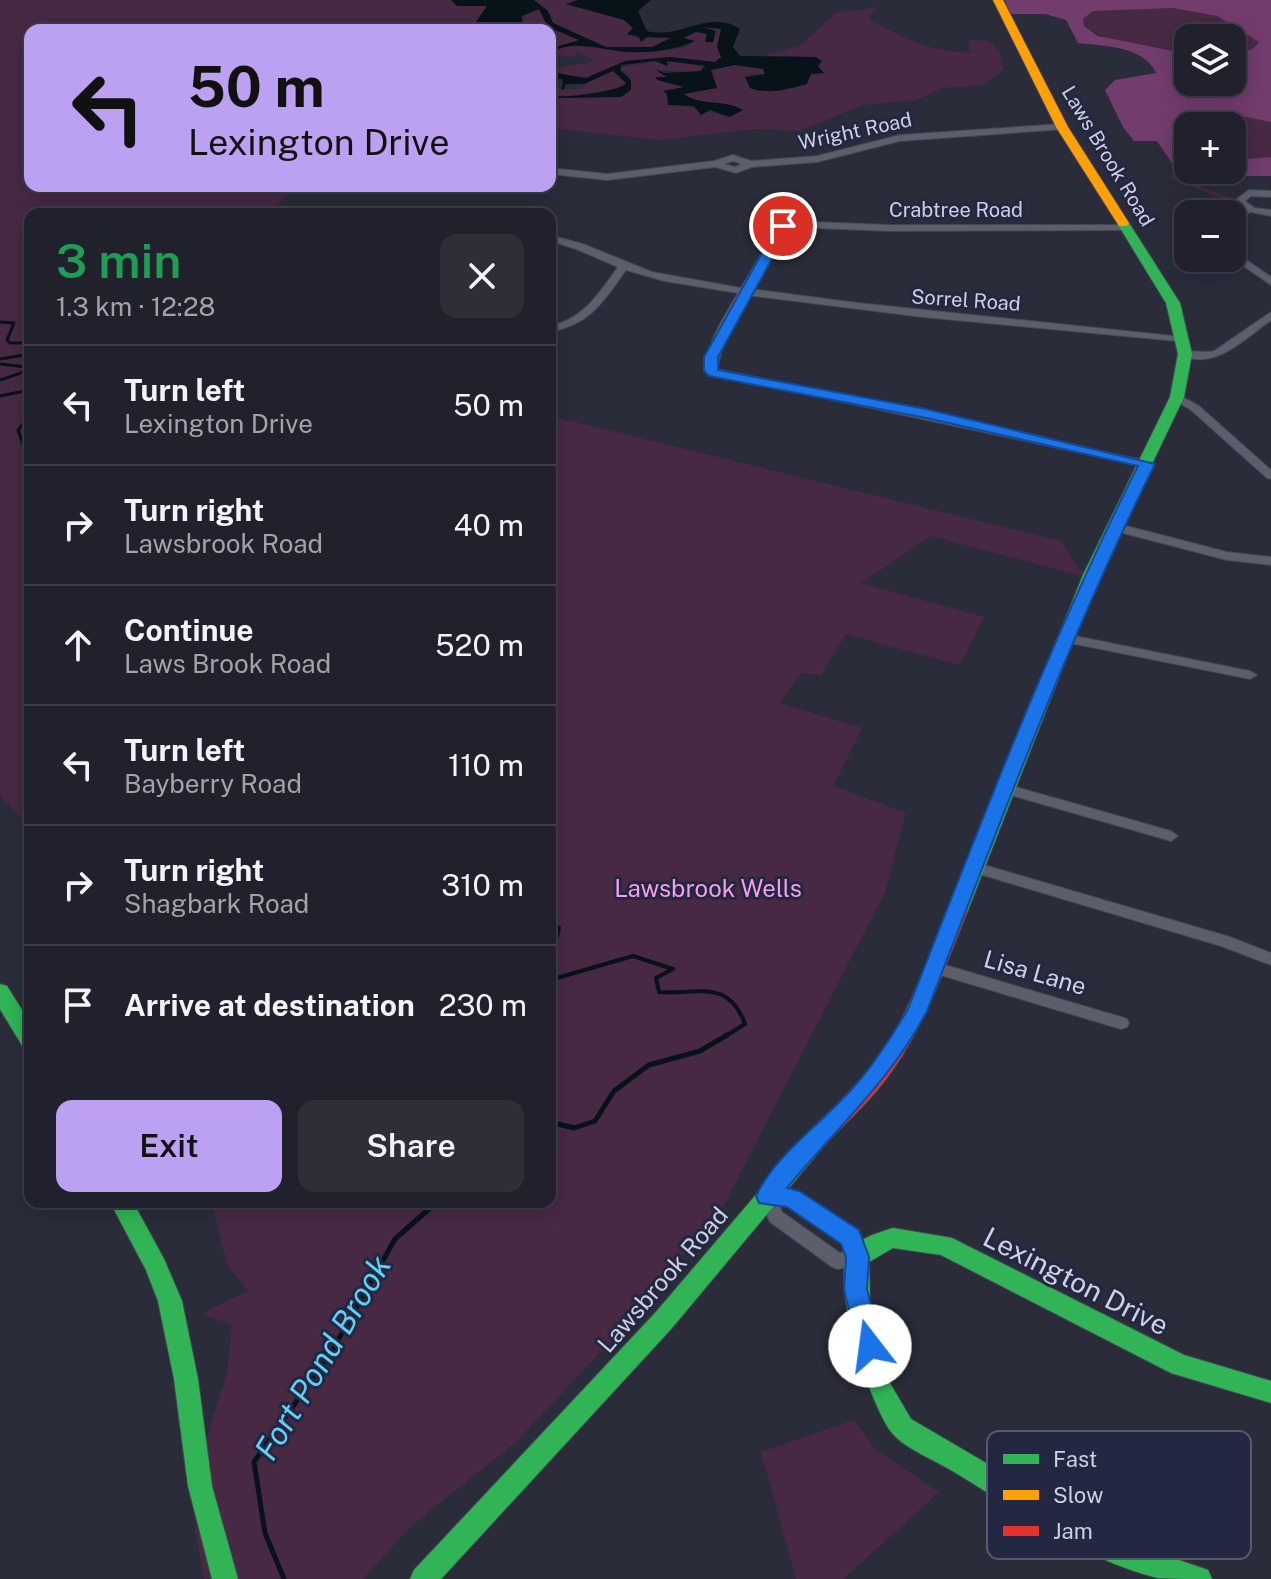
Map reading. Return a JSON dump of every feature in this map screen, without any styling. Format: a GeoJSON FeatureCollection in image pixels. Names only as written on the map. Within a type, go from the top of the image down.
{"type":"FeatureCollection","features":[{"type":"Feature","properties":{"kind":"street","name":"Laws Brook Road"},"geometry":{"type":"LineString","coordinates":[[998,0],[1009,28],[1062,127],[1173,303],[1184,347],[1177,397],[1101,554]]}},
{"type":"Feature","properties":{"kind":"street","name":"Wright Road"},"geometry":{"type":"LineString","coordinates":[[556,172],[607,177],[715,164],[731,170],[750,164],[817,159],[900,138],[1062,127]]}},
{"type":"Feature","properties":{"kind":"street"},"geometry":{"type":"LineString","coordinates":[[1271,194],[1243,195],[1239,201],[1248,209],[1271,213]]}},
{"type":"Feature","properties":{"kind":"street","name":"Crabtree Road"},"geometry":{"type":"LineString","coordinates":[[746,292],[780,229],[787,225],[1125,227]]}},
{"type":"Feature","properties":{"kind":"street","name":"Sorrel Road"},"geometry":{"type":"LineString","coordinates":[[556,240],[589,250],[622,268],[746,292],[852,308],[1184,347],[1208,356],[1218,353],[1271,315]]}},
{"type":"Feature","properties":{"kind":"street"},"geometry":{"type":"LineString","coordinates":[[1246,263],[1271,282]]}},
{"type":"Feature","properties":{"kind":"street"},"geometry":{"type":"LineString","coordinates":[[556,328],[587,316],[622,268]]}},
{"type":"Feature","properties":{"kind":"street"},"geometry":{"type":"LineString","coordinates":[[746,292],[711,357],[711,371],[1147,464]]}},
{"type":"Feature","properties":{"kind":"street"},"geometry":{"type":"LineString","coordinates":[[1177,397],[1195,408],[1271,476]]}},
{"type":"Feature","properties":{"kind":"street"},"geometry":{"type":"LineString","coordinates":[[1115,527],[1227,556],[1271,561]]}},
{"type":"Feature","properties":{"kind":"street","name":"Lawsbrook Road"},"geometry":{"type":"LineString","coordinates":[[423,1579],[664,1320],[808,1146],[858,1097],[894,1052],[935,968],[1101,554]]}},
{"type":"Feature","properties":{"kind":"street"},"geometry":{"type":"LineString","coordinates":[[1065,638],[1250,675]]}},
{"type":"Feature","properties":{"kind":"street"},"geometry":{"type":"LineString","coordinates":[[1005,789],[1171,836]]}},
{"type":"Feature","properties":{"kind":"street"},"geometry":{"type":"LineString","coordinates":[[974,867],[1225,941],[1271,959]]}},
{"type":"Feature","properties":{"kind":"street","name":"Lisa Lane"},"geometry":{"type":"LineString","coordinates":[[935,968],[1121,1023]]}},
{"type":"Feature","properties":{"kind":"street"},"geometry":{"type":"LineString","coordinates":[[0,992],[24,1031]]}},
{"type":"Feature","properties":{"kind":"street"},"geometry":{"type":"LineString","coordinates":[[858,1257],[838,1261],[776,1217],[767,1196],[791,1198],[851,1237],[858,1257],[856,1289],[891,1414],[902,1427],[987,1477]]}},
{"type":"Feature","properties":{"kind":"street"},"geometry":{"type":"LineString","coordinates":[[124,1208],[156,1266],[170,1301],[186,1379],[200,1486],[225,1579]]}},
{"type":"Feature","properties":{"kind":"street","name":"Lexington Drive"},"geometry":{"type":"LineString","coordinates":[[858,1257],[877,1243],[893,1238],[944,1245],[1169,1360],[1271,1392]]}},
{"type":"Feature","properties":{"kind":"street"},"geometry":{"type":"LineString","coordinates":[[1139,1559],[1199,1579]]}},
{"type":"Feature","properties":{"kind":"green space"},"geometry":{"type":"Polygon","coordinates":[[[0,0],[451,0],[457,6],[487,6],[472,24],[24,24],[24,192],[288,192],[276,208],[24,208],[24,822],[0,795],[0,0]]]}},
{"type":"Feature","properties":{"kind":"green space"},"geometry":{"type":"Polygon","coordinates":[[[534,0],[577,0],[568,5],[625,20],[633,28],[627,34],[641,39],[672,37],[652,47],[606,47],[553,23],[545,8],[534,0]]]}},
{"type":"Feature","properties":{"kind":"green space"},"geometry":{"type":"Polygon","coordinates":[[[1271,0],[1271,53],[1253,49],[1246,51],[1246,24],[1174,24],[1174,52],[1148,49],[1120,42],[1084,26],[1083,19],[1093,11],[1271,0]]]}},
{"type":"Feature","properties":{"kind":"green space"},"geometry":{"type":"Polygon","coordinates":[[[879,7],[870,15],[870,21],[929,47],[956,52],[972,53],[968,45],[971,40],[988,41],[999,50],[1004,69],[983,85],[943,88],[916,100],[864,105],[797,131],[754,129],[660,140],[556,129],[556,89],[582,89],[584,84],[613,71],[626,83],[622,88],[558,98],[595,98],[631,90],[629,75],[619,68],[655,61],[667,65],[671,60],[705,65],[697,72],[657,70],[667,77],[655,77],[684,88],[666,92],[668,102],[730,117],[736,106],[692,100],[684,94],[717,88],[711,70],[736,65],[762,69],[766,74],[747,75],[757,91],[805,85],[812,73],[819,76],[816,57],[764,56],[800,46],[836,13],[879,7]]]}},
{"type":"Feature","properties":{"kind":"green space"},"geometry":{"type":"Polygon","coordinates":[[[539,9],[554,24],[523,24],[522,16],[539,9]]]}},
{"type":"Feature","properties":{"kind":"green space"},"geometry":{"type":"Polygon","coordinates":[[[556,25],[579,41],[556,47],[556,25]]]}},
{"type":"Feature","properties":{"kind":"green space"},"geometry":{"type":"Polygon","coordinates":[[[702,27],[721,29],[721,57],[715,62],[670,57],[626,61],[586,78],[556,73],[558,67],[594,60],[577,51],[575,57],[556,55],[560,47],[672,50],[688,46],[693,39],[683,39],[696,32],[707,34],[707,43],[713,42],[716,31],[702,27]]]}},
{"type":"Feature","properties":{"kind":"green space"},"geometry":{"type":"Polygon","coordinates":[[[1271,63],[1271,171],[1246,173],[1246,112],[1174,112],[1174,167],[1115,80],[1174,81],[1174,96],[1246,96],[1246,75],[1271,63]]]}},
{"type":"Feature","properties":{"kind":"green space"},"geometry":{"type":"Polygon","coordinates":[[[1185,184],[1199,184],[1232,200],[1185,184]]]}},
{"type":"Feature","properties":{"kind":"green space","name":"Lawsbrook Wells"},"geometry":{"type":"Polygon","coordinates":[[[556,417],[1061,541],[1079,570],[1105,582],[931,536],[861,583],[984,617],[960,665],[846,634],[821,675],[802,673],[779,703],[862,728],[833,786],[906,813],[885,892],[722,1209],[626,1325],[515,1443],[410,1527],[363,1579],[204,1579],[195,1530],[205,1445],[227,1372],[232,1325],[201,1314],[248,1291],[228,1266],[213,1208],[556,1208],[556,417]]]}},
{"type":"Feature","properties":{"kind":"green space"},"geometry":{"type":"Polygon","coordinates":[[[854,1420],[875,1449],[939,1492],[843,1579],[796,1579],[761,1452],[854,1420]]]}},
{"type":"Feature","properties":{"kind":"shaded area"},"geometry":{"type":"Polygon","coordinates":[[[451,0],[534,0],[548,11],[555,24],[546,24],[539,9],[522,16],[523,24],[472,24],[487,6],[457,6],[451,0]]]}},
{"type":"Feature","properties":{"kind":"shaded area"},"geometry":{"type":"Polygon","coordinates":[[[577,0],[651,0],[638,11],[647,31],[671,32],[705,23],[728,23],[740,29],[733,47],[740,56],[816,57],[822,61],[818,66],[824,73],[811,74],[807,84],[764,91],[750,88],[745,77],[765,74],[763,69],[735,65],[711,70],[717,88],[684,94],[743,110],[730,117],[710,110],[701,115],[694,106],[668,105],[667,94],[663,91],[684,87],[657,80],[655,77],[666,77],[655,69],[664,73],[701,71],[705,66],[667,61],[667,66],[655,61],[622,65],[620,70],[631,80],[631,90],[621,97],[556,97],[603,92],[626,83],[613,71],[584,84],[564,84],[562,79],[556,78],[556,73],[586,78],[625,61],[670,57],[715,62],[721,57],[717,47],[721,29],[702,27],[716,31],[713,42],[705,42],[707,34],[696,32],[683,38],[695,41],[663,50],[629,52],[567,46],[556,50],[556,47],[579,40],[556,30],[556,24],[606,47],[652,47],[671,38],[647,37],[641,42],[639,37],[627,34],[633,28],[624,20],[566,4],[577,0]]]}},
{"type":"Feature","properties":{"kind":"shaded area"},"geometry":{"type":"Polygon","coordinates":[[[1005,0],[1271,0],[1271,122],[1246,117],[1246,112],[1174,112],[1174,166],[1157,141],[1134,141],[1123,127],[1105,90],[1115,80],[1156,73],[1150,64],[1133,52],[1078,43],[1066,20],[1045,14],[1009,14],[1005,0]]]}},
{"type":"Feature","properties":{"kind":"shaded area"},"geometry":{"type":"Polygon","coordinates":[[[1271,157],[1271,176],[1246,176],[1246,158],[1271,157]]]}},
{"type":"Feature","properties":{"kind":"waterway"},"geometry":{"type":"LineString","coordinates":[[563,88],[564,84]]}},
{"type":"Feature","properties":{"kind":"waterway","name":"Fort Pond Brook"},"geometry":{"type":"LineString","coordinates":[[0,322],[14,323],[7,340],[10,343],[24,343]]}},
{"type":"Feature","properties":{"kind":"waterway","name":"Fort Pond Brook"},"geometry":{"type":"LineString","coordinates":[[0,359],[24,355]]}},
{"type":"Feature","properties":{"kind":"waterway","name":"Fort Pond Brook"},"geometry":{"type":"LineString","coordinates":[[0,364],[24,367]]}},
{"type":"Feature","properties":{"kind":"waterway","name":"Fort Pond Brook"},"geometry":{"type":"LineString","coordinates":[[0,380],[24,370]]}},
{"type":"Feature","properties":{"kind":"waterway","name":"Fort Pond Brook"},"geometry":{"type":"LineString","coordinates":[[0,396],[24,391]]}},
{"type":"Feature","properties":{"kind":"waterway","name":"Fort Pond Brook"},"geometry":{"type":"LineString","coordinates":[[24,422],[18,430],[24,444]]}},
{"type":"Feature","properties":{"kind":"waterway","name":"Fort Pond Brook"},"geometry":{"type":"LineString","coordinates":[[556,927],[559,928],[556,940]]}},
{"type":"Feature","properties":{"kind":"waterway","name":"Fort Pond Brook"},"geometry":{"type":"LineString","coordinates":[[556,978],[633,956],[673,969],[656,978],[659,992],[721,994],[738,1010],[745,1024],[724,1037]]}},
{"type":"Feature","properties":{"kind":"waterway","name":"Fort Pond Brook"},"geometry":{"type":"LineString","coordinates":[[556,1124],[574,1128],[595,1121],[614,1091],[649,1065],[700,1051],[727,1035]]}},
{"type":"Feature","properties":{"kind":"waterway","name":"Fort Pond Brook"},"geometry":{"type":"LineString","coordinates":[[284,1579],[265,1533],[254,1462],[333,1349],[395,1239],[430,1208]]}},
{"type":"Feature","properties":{"kind":"traffic: fast"},"geometry":{"type":"LineString","coordinates":[[958,910],[1091,575],[1177,397],[1185,354],[1173,303],[1123,223]]}},
{"type":"Feature","properties":{"kind":"traffic: fast"},"geometry":{"type":"LineString","coordinates":[[0,992],[24,1031]]}},
{"type":"Feature","properties":{"kind":"traffic: fast"},"geometry":{"type":"LineString","coordinates":[[423,1579],[664,1320],[820,1135]]}},
{"type":"Feature","properties":{"kind":"traffic: fast"},"geometry":{"type":"LineString","coordinates":[[124,1208],[156,1266],[170,1301],[186,1379],[200,1486],[225,1579]]}},
{"type":"Feature","properties":{"kind":"traffic: fast"},"geometry":{"type":"LineString","coordinates":[[987,1477],[902,1427],[881,1389],[866,1346],[857,1278],[858,1257],[877,1243],[893,1238],[944,1245],[1179,1365],[1271,1392]]}},
{"type":"Feature","properties":{"kind":"traffic: fast"},"geometry":{"type":"LineString","coordinates":[[1139,1559],[1199,1579]]}},
{"type":"Feature","properties":{"kind":"traffic: slow"},"geometry":{"type":"LineString","coordinates":[[998,0],[1062,127],[1123,223]]}},
{"type":"Feature","properties":{"kind":"traffic: jam"},"geometry":{"type":"LineString","coordinates":[[820,1135],[869,1085],[904,1035],[958,910]]}},
{"type":"Feature","properties":{"kind":"route"},"geometry":{"type":"LineString","coordinates":[[783,226],[711,357],[711,371],[714,373],[926,414],[1147,464],[1091,575],[1045,683],[917,1011],[894,1052],[858,1097],[808,1146],[767,1196],[791,1198],[851,1237],[858,1257],[856,1289],[870,1346]]}}]}
